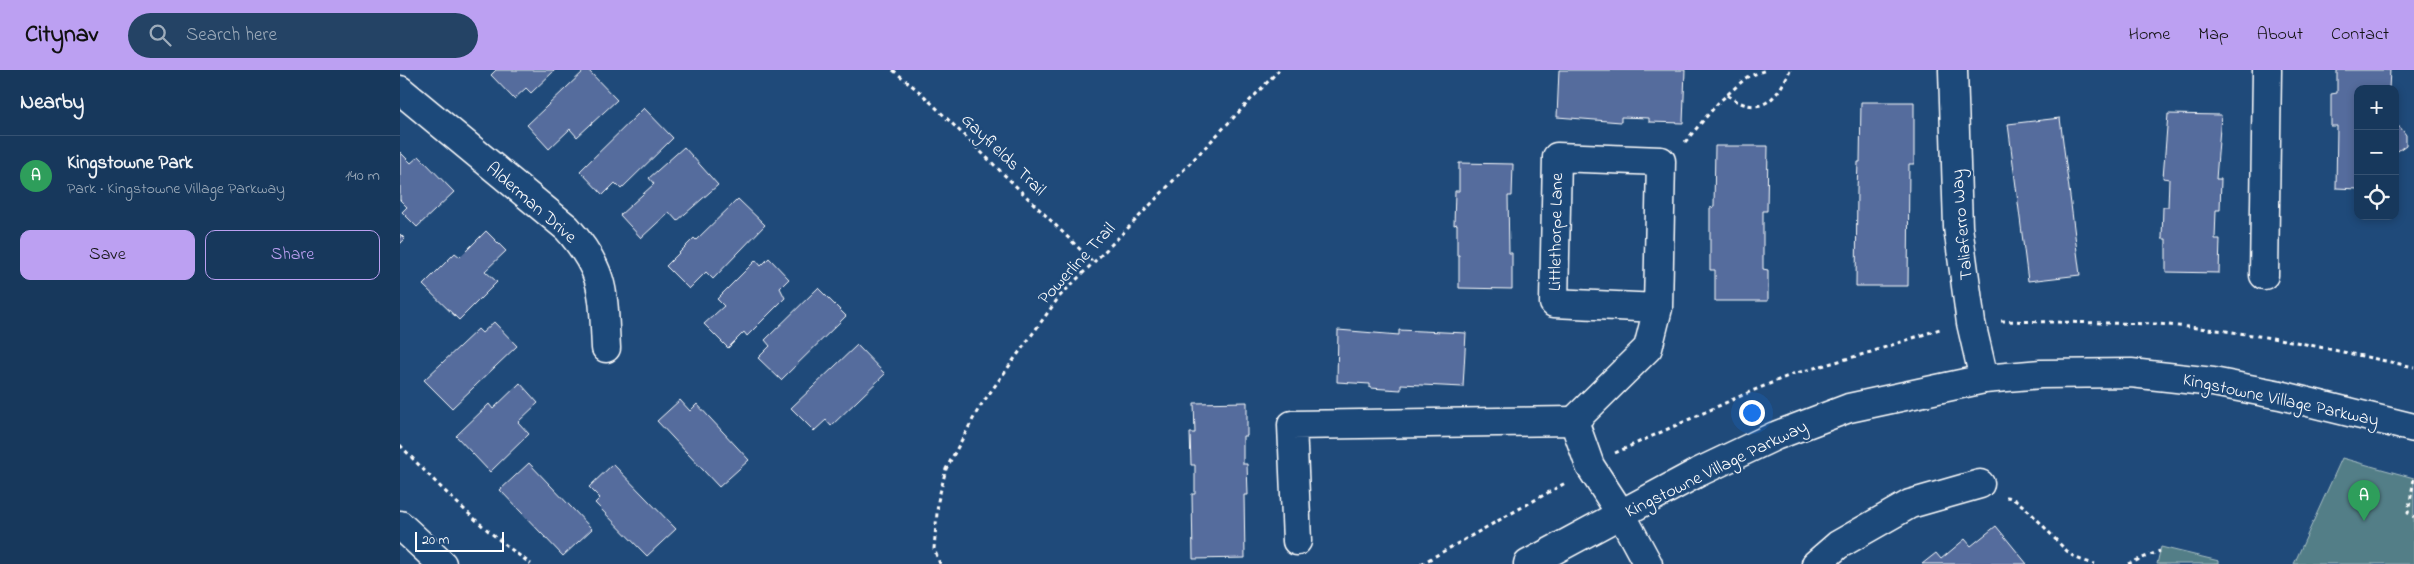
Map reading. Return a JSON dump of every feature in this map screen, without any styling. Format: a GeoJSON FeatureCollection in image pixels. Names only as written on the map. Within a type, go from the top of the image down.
{"type":"FeatureCollection","features":[{"type":"Feature","properties":{"kind":"street","name":"Taliaferro Way"},"geometry":{"type":"LineString","coordinates":[[1953,70],[1958,227],[1971,323],[1984,379]]}},
{"type":"Feature","properties":{"kind":"street"},"geometry":{"type":"LineString","coordinates":[[2264,275],[2267,70]]}},
{"type":"Feature","properties":{"kind":"street","name":"Alderman Drive"},"geometry":{"type":"LineString","coordinates":[[400,90],[567,228],[586,250],[597,272],[603,294],[606,348]]}},
{"type":"Feature","properties":{"kind":"street","name":"Littlethorpe Lane"},"geometry":{"type":"LineString","coordinates":[[1574,421],[1648,348],[1658,308],[1661,161],[1557,158],[1554,303],[1658,308]]}},
{"type":"Feature","properties":{"kind":"street","name":"Kingstowne Village Parkway"},"geometry":{"type":"LineString","coordinates":[[1528,564],[1699,472],[1766,440],[1849,408],[1984,379],[2041,374],[2131,373],[2195,380],[2280,395],[2414,428]]}},
{"type":"Feature","properties":{"kind":"street"},"geometry":{"type":"LineString","coordinates":[[1297,541],[1292,425],[1574,421],[1590,466],[1621,514],[1648,564]]}},
{"type":"Feature","properties":{"kind":"street"},"geometry":{"type":"LineString","coordinates":[[1816,564],[1838,545],[1910,504],[1980,484]]}},
{"type":"Feature","properties":{"kind":"street"},"geometry":{"type":"LineString","coordinates":[[400,526],[442,564]]}},
{"type":"Feature","properties":{"kind":"path","name":"Gayfields Trail"},"geometry":{"type":"LineString","coordinates":[[893,70],[922,93],[1094,262]]}},
{"type":"Feature","properties":{"kind":"path","name":"Powerline Trail"},"geometry":{"type":"LineString","coordinates":[[940,564],[934,549],[938,501],[946,469],[979,408],[1059,297],[1130,226],[1279,70]]}},
{"type":"Feature","properties":{"kind":"path"},"geometry":{"type":"LineString","coordinates":[[1685,142],[1727,95],[1747,77],[1766,70]]}},
{"type":"Feature","properties":{"kind":"path"},"geometry":{"type":"LineString","coordinates":[[1727,95],[1748,106],[1759,107],[1770,101],[1790,70]]}},
{"type":"Feature","properties":{"kind":"path"},"geometry":{"type":"LineString","coordinates":[[400,445],[450,498],[496,539],[531,564]]}},
{"type":"Feature","properties":{"kind":"path"},"geometry":{"type":"LineString","coordinates":[[2414,479],[2408,513],[2414,517]]}},
{"type":"Feature","properties":{"kind":"path"},"geometry":{"type":"LineString","coordinates":[[2004,497],[2016,500],[2024,506],[2059,544],[2074,557],[2095,564]]}},
{"type":"Feature","properties":{"kind":"path"},"geometry":{"type":"LineString","coordinates":[[2128,564],[2160,551]]}},
{"type":"Feature","properties":{"kind":"green space"},"geometry":{"type":"Polygon","coordinates":[[[2342,458],[2414,478],[2414,564],[2294,564],[2342,458]]]}},
{"type":"Feature","properties":{"kind":"green space"},"geometry":{"type":"Polygon","coordinates":[[[2161,547],[2219,561],[2219,564],[2157,564],[2161,547]]]}},
{"type":"Feature","properties":{"kind":"building"},"geometry":{"type":"Polygon","coordinates":[[[496,70],[555,70],[531,93],[526,88],[514,99],[491,75],[496,70]]]}},
{"type":"Feature","properties":{"kind":"building"},"geometry":{"type":"Polygon","coordinates":[[[585,70],[588,70],[617,100],[577,137],[570,129],[549,149],[527,125],[585,70]]]}},
{"type":"Feature","properties":{"kind":"building"},"geometry":{"type":"Polygon","coordinates":[[[1559,70],[1685,70],[1683,123],[1649,122],[1649,118],[1621,117],[1621,122],[1557,117],[1559,70]]]}},
{"type":"Feature","properties":{"kind":"building"},"geometry":{"type":"Polygon","coordinates":[[[2337,70],[2390,70],[2389,85],[2354,85],[2354,189],[2336,188],[2337,126],[2331,126],[2331,94],[2337,93],[2337,70]]]}},
{"type":"Feature","properties":{"kind":"building"},"geometry":{"type":"Polygon","coordinates":[[[1861,102],[1914,102],[1914,164],[1909,164],[1908,286],[1856,286],[1857,190],[1858,162],[1860,162],[1861,102]]]}},
{"type":"Feature","properties":{"kind":"building"},"geometry":{"type":"Polygon","coordinates":[[[644,108],[673,138],[621,189],[615,183],[603,195],[580,171],[644,108]]]}},
{"type":"Feature","properties":{"kind":"building"},"geometry":{"type":"Polygon","coordinates":[[[2168,114],[2221,115],[2216,179],[2221,179],[2220,210],[2216,210],[2215,239],[2220,239],[2219,273],[2166,272],[2166,239],[2162,239],[2163,207],[2168,207],[2169,179],[2163,178],[2168,114]]]}},
{"type":"Feature","properties":{"kind":"building"},"geometry":{"type":"Polygon","coordinates":[[[2060,118],[2080,275],[2028,281],[2008,124],[2060,118]]]}},
{"type":"Feature","properties":{"kind":"building"},"geometry":{"type":"Polygon","coordinates":[[[2399,127],[2406,135],[2406,145],[2399,150],[2399,130],[2399,127]]]}},
{"type":"Feature","properties":{"kind":"building"},"geometry":{"type":"Polygon","coordinates":[[[1715,146],[1768,146],[1767,211],[1763,211],[1763,269],[1768,270],[1768,301],[1715,301],[1715,270],[1710,270],[1710,208],[1714,207],[1715,146]]]}},
{"type":"Feature","properties":{"kind":"building"},"geometry":{"type":"Polygon","coordinates":[[[684,147],[718,185],[677,221],[669,212],[641,238],[620,215],[654,184],[649,178],[684,147]]]}},
{"type":"Feature","properties":{"kind":"building"},"geometry":{"type":"Polygon","coordinates":[[[400,152],[411,163],[419,156],[454,192],[417,227],[402,212],[407,207],[400,200],[400,152]]]}},
{"type":"Feature","properties":{"kind":"building"},"geometry":{"type":"Polygon","coordinates":[[[1459,163],[1513,164],[1512,196],[1508,196],[1509,253],[1512,253],[1512,289],[1459,288],[1457,224],[1454,225],[1455,191],[1459,191],[1459,163]]]}},
{"type":"Feature","properties":{"kind":"building"},"geometry":{"type":"Polygon","coordinates":[[[738,199],[765,225],[713,279],[706,272],[689,289],[666,266],[738,199]]]}},
{"type":"Feature","properties":{"kind":"building"},"geometry":{"type":"Polygon","coordinates":[[[486,231],[506,251],[485,271],[497,282],[459,320],[423,285],[455,253],[460,257],[486,231]]]}},
{"type":"Feature","properties":{"kind":"building"},"geometry":{"type":"Polygon","coordinates":[[[400,234],[405,239],[400,244],[400,234]]]}},
{"type":"Feature","properties":{"kind":"building"},"geometry":{"type":"Polygon","coordinates":[[[769,258],[789,279],[780,288],[785,298],[747,336],[744,332],[728,348],[704,324],[724,306],[717,299],[756,260],[761,266],[769,258]]]}},
{"type":"Feature","properties":{"kind":"building"},"geometry":{"type":"Polygon","coordinates":[[[818,288],[846,316],[781,380],[758,358],[770,346],[765,340],[818,288]]]}},
{"type":"Feature","properties":{"kind":"building"},"geometry":{"type":"Polygon","coordinates":[[[494,322],[517,346],[452,408],[424,380],[478,329],[482,333],[494,322]]]}},
{"type":"Feature","properties":{"kind":"building"},"geometry":{"type":"Polygon","coordinates":[[[1338,330],[1399,335],[1399,330],[1466,333],[1463,387],[1401,384],[1401,390],[1370,388],[1370,384],[1337,382],[1338,330]]]}},
{"type":"Feature","properties":{"kind":"building"},"geometry":{"type":"Polygon","coordinates":[[[857,345],[885,374],[831,426],[826,420],[814,431],[791,408],[857,345]]]}},
{"type":"Feature","properties":{"kind":"building"},"geometry":{"type":"Polygon","coordinates":[[[520,383],[538,403],[518,422],[529,434],[490,472],[456,436],[489,404],[493,409],[520,383]]]}},
{"type":"Feature","properties":{"kind":"building"},"geometry":{"type":"Polygon","coordinates":[[[680,400],[690,411],[697,404],[749,460],[719,487],[657,421],[680,400]]]}},
{"type":"Feature","properties":{"kind":"building"},"geometry":{"type":"Polygon","coordinates":[[[1247,402],[1247,436],[1243,436],[1243,464],[1247,464],[1248,495],[1244,495],[1245,558],[1193,559],[1192,494],[1195,494],[1195,465],[1191,465],[1190,433],[1195,433],[1194,403],[1247,402]]]}},
{"type":"Feature","properties":{"kind":"building"},"geometry":{"type":"Polygon","coordinates":[[[529,463],[592,529],[563,556],[500,490],[529,463]]]}},
{"type":"Feature","properties":{"kind":"building"},"geometry":{"type":"Polygon","coordinates":[[[613,464],[676,529],[647,556],[595,503],[600,498],[589,487],[613,464]]]}},
{"type":"Feature","properties":{"kind":"building"},"geometry":{"type":"Polygon","coordinates":[[[1996,526],[2027,564],[1922,564],[1936,553],[1941,559],[1965,539],[1971,546],[1996,526]]]}},
{"type":"Feature","properties":{"kind":"place","name":"Kingstowne Park"},"geometry":{"type":"Point","coordinates":[2364,521]}}]}
